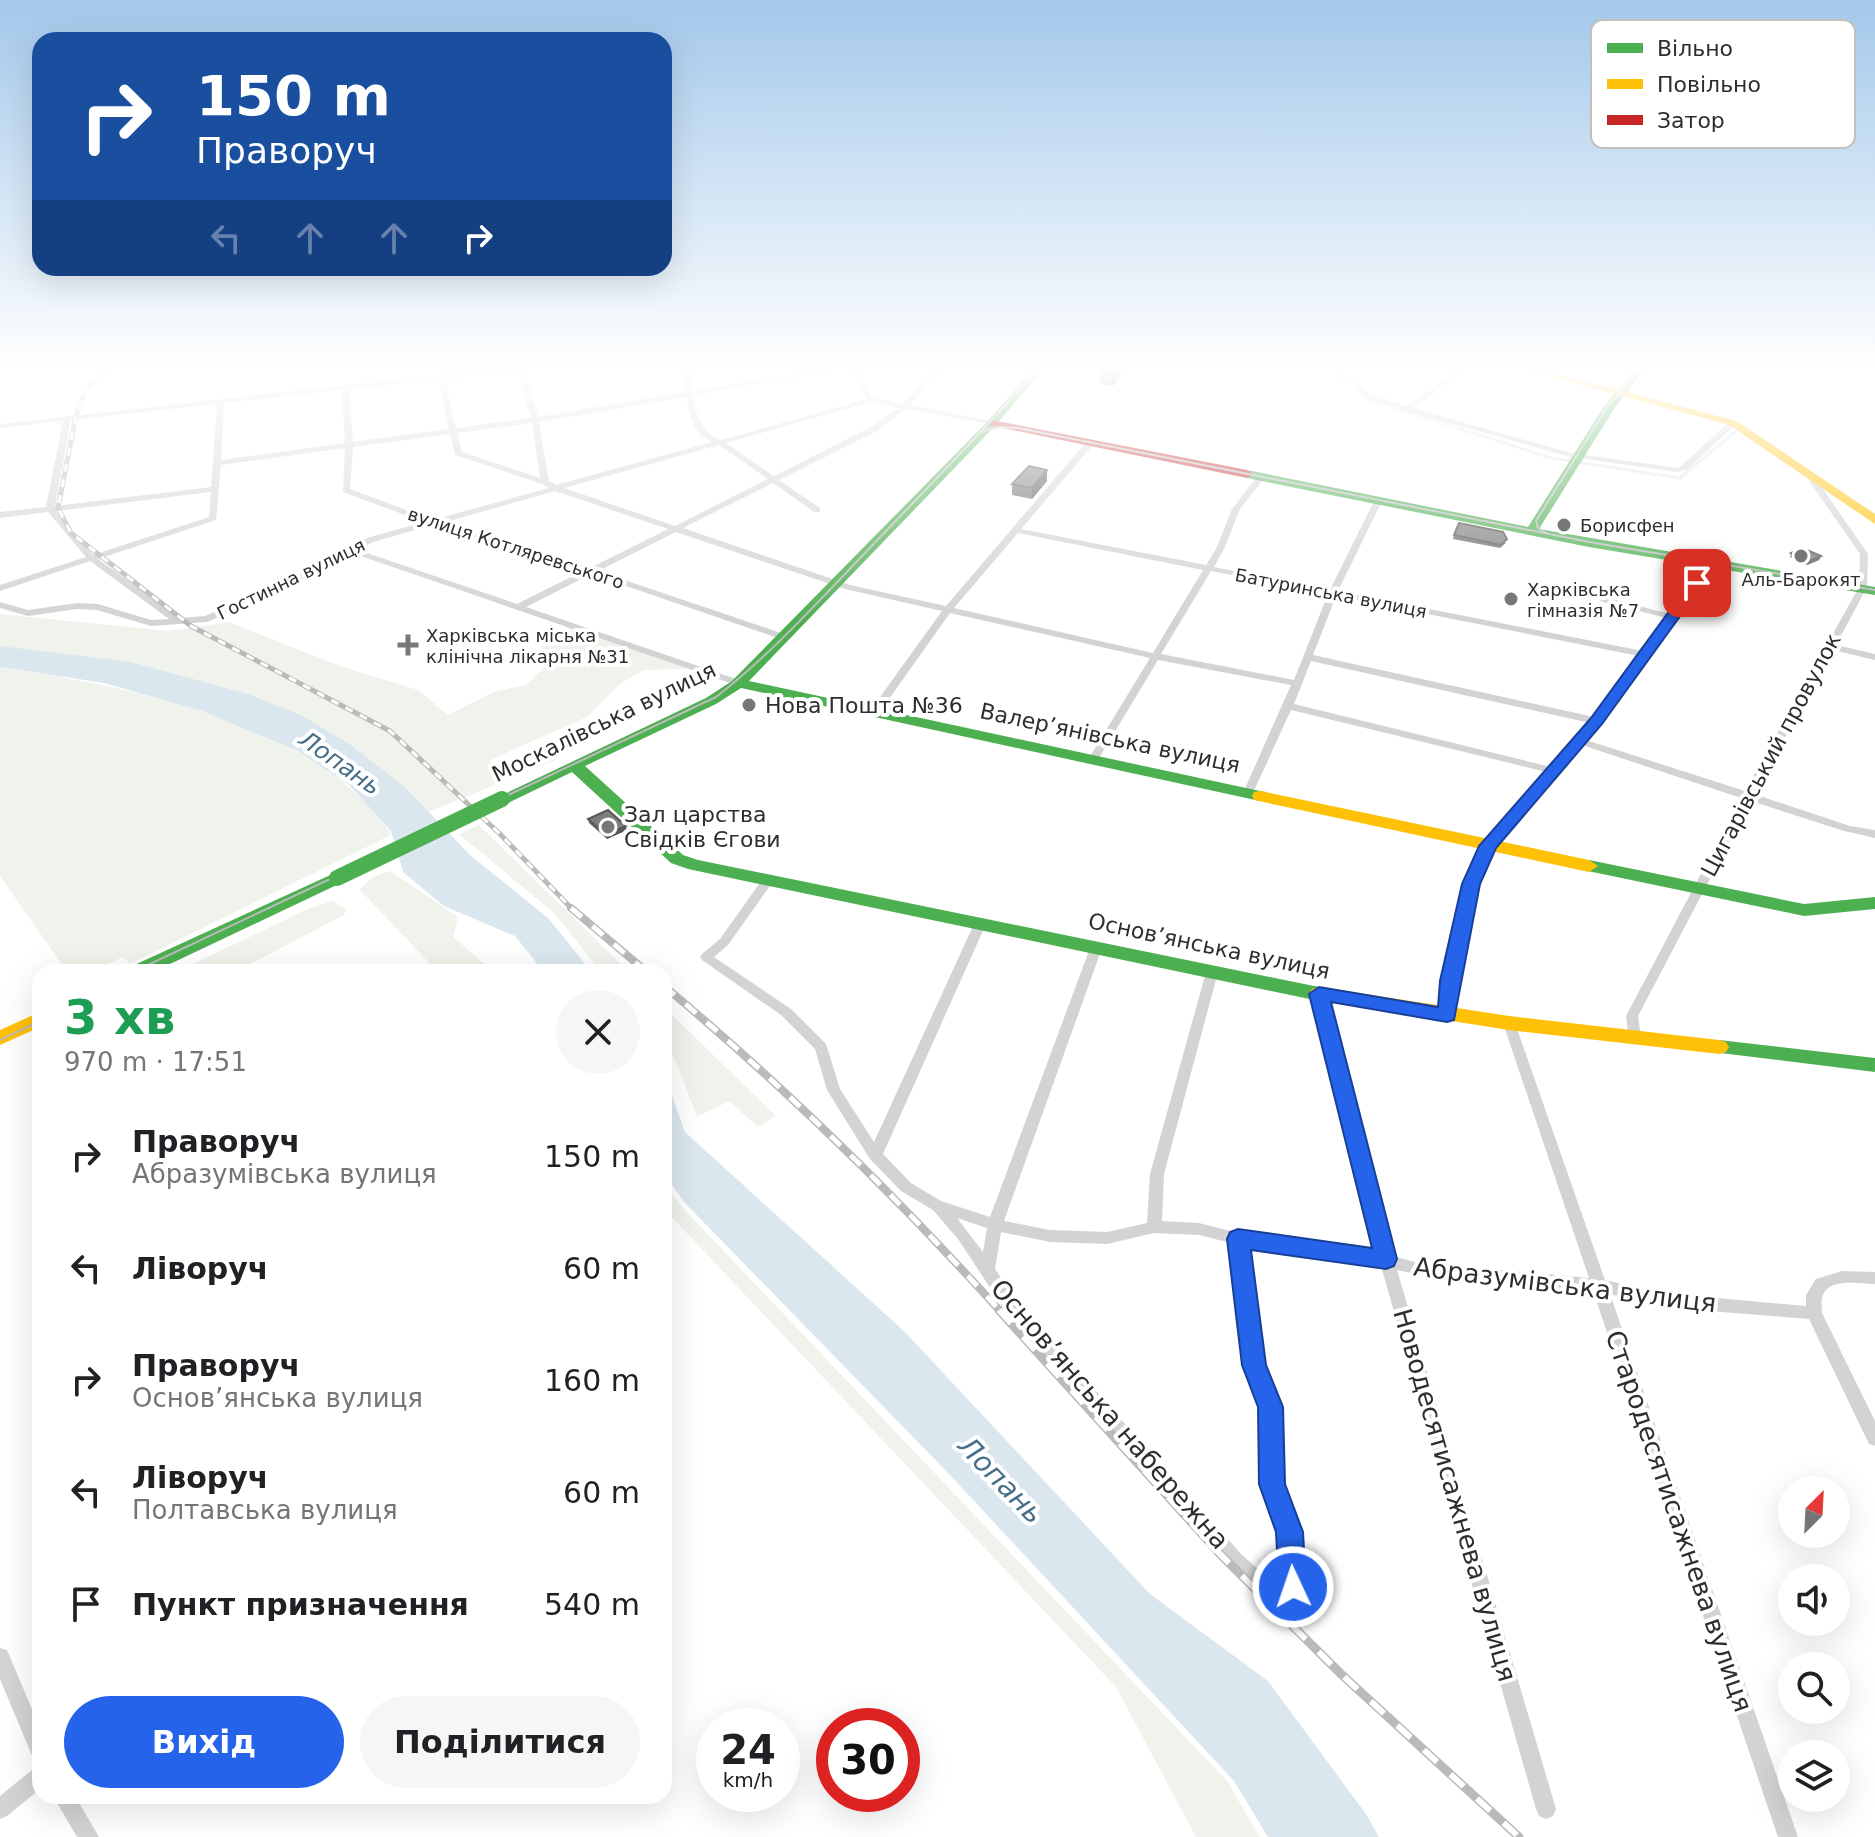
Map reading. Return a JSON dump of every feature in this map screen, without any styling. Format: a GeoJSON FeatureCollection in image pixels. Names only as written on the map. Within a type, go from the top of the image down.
{"type":"FeatureCollection","features":[{"type":"Feature","properties":{"kind":"street"},"geometry":{"type":"LineString","coordinates":[[50,509],[61,452]]}},
{"type":"Feature","properties":{"kind":"street"},"geometry":{"type":"LineString","coordinates":[[0,588],[206,523],[213,518],[219,452]]}},
{"type":"Feature","properties":{"kind":"street"},"geometry":{"type":"LineString","coordinates":[[218,463],[305,452]]}},
{"type":"Feature","properties":{"kind":"street","name":"вулиця Котляревського"},"geometry":{"type":"LineString","coordinates":[[349,452],[346,490],[431,522],[591,571],[784,637]]}},
{"type":"Feature","properties":{"kind":"street"},"geometry":{"type":"LineString","coordinates":[[458,452],[673,529],[838,583],[1155,656],[1296,683]]}},
{"type":"Feature","properties":{"kind":"street"},"geometry":{"type":"LineString","coordinates":[[540,452],[545,482]]}},
{"type":"Feature","properties":{"kind":"street","name":"Гостинна вулиця"},"geometry":{"type":"LineString","coordinates":[[0,605],[28,613],[88,605],[151,623],[207,619],[234,610],[370,540],[685,452]]}},
{"type":"Feature","properties":{"kind":"street"},"geometry":{"type":"LineString","coordinates":[[734,452],[817,510]]}},
{"type":"Feature","properties":{"kind":"street"},"geometry":{"type":"LineString","coordinates":[[519,607],[831,452]]}},
{"type":"Feature","properties":{"kind":"street","name":"Москалівська вулиця"},"geometry":{"type":"LineString","coordinates":[[154,964],[714,700],[739,683],[964,452]]}},
{"type":"Feature","properties":{"kind":"street"},"geometry":{"type":"LineString","coordinates":[[875,711],[948,609],[1083,452]]}},
{"type":"Feature","properties":{"kind":"street"},"geometry":{"type":"LineString","coordinates":[[1135,452],[1532,531],[1869,590],[1864,554],[1811,478]]}},
{"type":"Feature","properties":{"kind":"street"},"geometry":{"type":"LineString","coordinates":[[1562,452],[1678,470],[1702,452]]}},
{"type":"Feature","properties":{"kind":"street"},"geometry":{"type":"LineString","coordinates":[[1532,531],[1580,452]]}},
{"type":"Feature","properties":{"kind":"street"},"geometry":{"type":"LineString","coordinates":[[1774,452],[1875,520]]}},
{"type":"Feature","properties":{"kind":"street"},"geometry":{"type":"LineString","coordinates":[[1094,758],[1220,549],[1236,509],[1262,476]]}},
{"type":"Feature","properties":{"kind":"street"},"geometry":{"type":"LineString","coordinates":[[0,515],[215,489]]}},
{"type":"Feature","properties":{"kind":"street"},"geometry":{"type":"LineString","coordinates":[[1248,793],[1288,706],[1333,593],[1379,499]]}},
{"type":"Feature","properties":{"kind":"street"},"geometry":{"type":"LineString","coordinates":[[50,509],[91,558],[175,621]]}},
{"type":"Feature","properties":{"kind":"street","name":"Батуринська вулиця"},"geometry":{"type":"LineString","coordinates":[[1016,530],[1647,655]]}},
{"type":"Feature","properties":{"kind":"street","name":"Валер’янівська вулиця"},"geometry":{"type":"LineString","coordinates":[[350,550],[739,683],[1488,846],[1804,910],[1875,903]]}},
{"type":"Feature","properties":{"kind":"street"},"geometry":{"type":"LineString","coordinates":[[1447,1015],[1450,981],[1471,884],[1488,846],[1597,721],[1711,564]]}},
{"type":"Feature","properties":{"kind":"street","name":"Цигарівський провулок"},"geometry":{"type":"LineString","coordinates":[[1634,1037],[1632,1016],[1699,888],[1829,646],[1869,590]]}},
{"type":"Feature","properties":{"kind":"street"},"geometry":{"type":"LineString","coordinates":[[1589,592],[1609,601],[1672,617]]}},
{"type":"Feature","properties":{"kind":"street"},"geometry":{"type":"LineString","coordinates":[[1829,646],[1875,657]]}},
{"type":"Feature","properties":{"kind":"street"},"geometry":{"type":"LineString","coordinates":[[1308,657],[1597,721]]}},
{"type":"Feature","properties":{"kind":"street"},"geometry":{"type":"LineString","coordinates":[[1288,706],[1555,771]]}},
{"type":"Feature","properties":{"kind":"street"},"geometry":{"type":"LineString","coordinates":[[1580,741],[1848,829],[1875,834]]}},
{"type":"Feature","properties":{"kind":"street","name":"Основ’янська вулиця"},"geometry":{"type":"LineString","coordinates":[[575,766],[677,859],[768,880],[1319,994],[1509,1023],[1875,1065]]}},
{"type":"Feature","properties":{"kind":"street"},"geometry":{"type":"LineString","coordinates":[[768,880],[724,942],[706,957],[786,1012],[821,1047],[834,1090],[875,1155],[906,1187],[936,1205]]}},
{"type":"Feature","properties":{"kind":"street"},"geometry":{"type":"LineString","coordinates":[[875,1155],[980,924]]}},
{"type":"Feature","properties":{"kind":"street"},"geometry":{"type":"LineString","coordinates":[[987,1270],[995,1225],[1096,948]]}},
{"type":"Feature","properties":{"kind":"street"},"geometry":{"type":"LineString","coordinates":[[1154,1227],[1157,1174],[1212,972]]}},
{"type":"Feature","properties":{"kind":"street","name":"Новодесятисажнева вулиця"},"geometry":{"type":"LineString","coordinates":[[1319,994],[1386,1259],[1546,1809]]}},
{"type":"Feature","properties":{"kind":"street"},"geometry":{"type":"LineString","coordinates":[[0,1038],[32,1023]]}},
{"type":"Feature","properties":{"kind":"street","name":"Стародесятисажнева вулиця"},"geometry":{"type":"LineString","coordinates":[[1509,1023],[1788,1837]]}},
{"type":"Feature","properties":{"kind":"street","name":"Абразумівська вулиця"},"geometry":{"type":"LineString","coordinates":[[936,1205],[995,1225],[1050,1236],[1107,1238],[1154,1227],[1199,1229],[1238,1239],[1386,1259],[1415,1268],[1598,1285],[1661,1300],[1814,1313]]}},
{"type":"Feature","properties":{"kind":"street","name":"Основ’янська набережна"},"geometry":{"type":"LineString","coordinates":[[936,1205],[963,1235],[1016,1313],[1236,1561],[1294,1614],[1290,1532],[1272,1484],[1271,1407],[1254,1365],[1238,1239]]}},
{"type":"Feature","properties":{"kind":"street"},"geometry":{"type":"LineString","coordinates":[[1875,1278],[1842,1277],[1821,1284],[1814,1295],[1814,1313],[1875,1438]]}},
{"type":"Feature","properties":{"kind":"street"},"geometry":{"type":"LineString","coordinates":[[0,1657],[32,1732]]}},
{"type":"Feature","properties":{"kind":"street"},"geometry":{"type":"LineString","coordinates":[[0,1809],[32,1783]]}},
{"type":"Feature","properties":{"kind":"street"},"geometry":{"type":"LineString","coordinates":[[68,1804],[89,1837]]}},
{"type":"Feature","properties":{"kind":"shaded area"},"geometry":{"type":"Polygon","coordinates":[[[0,614],[169,631],[229,622],[340,666],[418,690],[448,715],[496,691],[526,685],[552,660],[541,647],[570,624],[653,653],[686,669],[644,670],[621,683],[587,717],[490,760],[495,770],[549,751],[558,759],[429,812],[405,787],[351,745],[303,716],[0,646],[0,614]]]}},
{"type":"Feature","properties":{"kind":"shaded area"},"geometry":{"type":"Polygon","coordinates":[[[0,667],[146,695],[247,727],[293,749],[335,776],[369,807],[391,835],[130,964],[123,957],[108,964],[61,964],[0,876],[0,667]]]}},
{"type":"Feature","properties":{"kind":"shaded area"},"geometry":{"type":"Polygon","coordinates":[[[479,825],[621,964],[595,964],[554,913],[459,834],[479,825]]]}},
{"type":"Feature","properties":{"kind":"shaded area"},"geometry":{"type":"Polygon","coordinates":[[[390,871],[458,917],[453,937],[485,964],[430,964],[360,890],[372,877],[390,871]]]}},
{"type":"Feature","properties":{"kind":"shaded area"},"geometry":{"type":"Polygon","coordinates":[[[333,901],[346,909],[344,915],[250,964],[193,964],[310,908],[333,901]]]}},
{"type":"Feature","properties":{"kind":"shaded area"},"geometry":{"type":"Polygon","coordinates":[[[672,1015],[776,1116],[758,1127],[729,1101],[697,1117],[672,1056],[672,1015]]]}},
{"type":"Feature","properties":{"kind":"shaded area"},"geometry":{"type":"Polygon","coordinates":[[[672,1193],[1227,1781],[1260,1837],[1196,1837],[1116,1687],[672,1217],[672,1193]]]}},
{"type":"Feature","properties":{"kind":"water","name":"Лопань"},"geometry":{"type":"Polygon","coordinates":[[[0,646],[131,662],[248,694],[303,716],[351,745],[405,787],[470,855],[548,918],[585,964],[538,964],[515,936],[444,906],[403,872],[391,831],[348,784],[296,750],[202,711],[104,683],[0,667],[0,646]]]}},
{"type":"Feature","properties":{"kind":"water","name":"Лопань"},"geometry":{"type":"Polygon","coordinates":[[[672,1095],[685,1132],[904,1331],[1150,1594],[1268,1681],[1366,1814],[1379,1837],[1268,1837],[1234,1781],[950,1475],[685,1203],[672,1185],[672,1095]]]}},
{"type":"Feature","properties":{"kind":"building"},"geometry":{"type":"Polygon","coordinates":[[[1029,466],[1047,470],[1032,488],[1012,484],[1029,466]]]}},
{"type":"Feature","properties":{"kind":"building"},"geometry":{"type":"Polygon","coordinates":[[[1459,523],[1503,532],[1507,539],[1501,545],[1454,535],[1459,523]]]}},
{"type":"Feature","properties":{"kind":"building"},"geometry":{"type":"Polygon","coordinates":[[[1802,548],[1821,556],[1809,561],[1791,553],[1802,548]]]}},
{"type":"Feature","properties":{"kind":"building","name":"Зал царства Свідків Єгови"},"geometry":{"type":"Polygon","coordinates":[[[608,810],[626,826],[606,835],[588,819],[608,810]]]}},
{"type":"Feature","properties":{"kind":"waterway"},"geometry":{"type":"LineString","coordinates":[[1532,452],[1551,458],[1680,478],[1711,452]]}},
{"type":"Feature","properties":{"kind":"tram line"},"geometry":{"type":"LineString","coordinates":[[150,964],[716,697],[811,609],[962,452]]}},
{"type":"Feature","properties":{"kind":"tram line"},"geometry":{"type":"LineString","coordinates":[[1137,452],[1548,534]]}},
{"type":"Feature","properties":{"kind":"tram line"},"geometry":{"type":"LineString","coordinates":[[1548,534],[1538,528],[1536,521],[1579,452]]}},
{"type":"Feature","properties":{"kind":"tram line"},"geometry":{"type":"LineString","coordinates":[[1548,534],[1875,590]]}},
{"type":"Feature","properties":{"kind":"tram line"},"geometry":{"type":"LineString","coordinates":[[0,1040],[32,1025]]}},
{"type":"Feature","properties":{"kind":"railway"},"geometry":{"type":"LineString","coordinates":[[69,452],[58,508],[71,533],[191,626],[390,731],[499,833],[571,908]]}},
{"type":"Feature","properties":{"kind":"railway"},"geometry":{"type":"LineString","coordinates":[[571,908],[638,964]]}},
{"type":"Feature","properties":{"kind":"railway"},"geometry":{"type":"LineString","coordinates":[[672,993],[838,1143],[1001,1312]]}},
{"type":"Feature","properties":{"kind":"railway"},"geometry":{"type":"LineString","coordinates":[[999,1310],[1220,1554],[1341,1674],[1519,1837]]}},
{"type":"Feature","properties":{"kind":"traffic: fast"},"geometry":{"type":"LineString","coordinates":[[502,799],[711,701],[737,684],[964,452]]}},
{"type":"Feature","properties":{"kind":"traffic: fast"},"geometry":{"type":"LineString","coordinates":[[1532,531],[1582,452]]}},
{"type":"Feature","properties":{"kind":"traffic: fast"},"geometry":{"type":"LineString","coordinates":[[1247,474],[1589,543],[1875,591]]}},
{"type":"Feature","properties":{"kind":"traffic: fast"},"geometry":{"type":"LineString","coordinates":[[739,683],[1260,796]]}},
{"type":"Feature","properties":{"kind":"traffic: fast"},"geometry":{"type":"LineString","coordinates":[[575,766],[677,859],[694,865],[1319,994]]}},
{"type":"Feature","properties":{"kind":"traffic: fast"},"geometry":{"type":"LineString","coordinates":[[337,878],[502,799]]}},
{"type":"Feature","properties":{"kind":"traffic: fast"},"geometry":{"type":"LineString","coordinates":[[1589,866],[1804,910],[1875,903]]}},
{"type":"Feature","properties":{"kind":"traffic: fast"},"geometry":{"type":"LineString","coordinates":[[154,964],[337,878]]}},
{"type":"Feature","properties":{"kind":"traffic: fast"},"geometry":{"type":"LineString","coordinates":[[1719,1047],[1875,1065]]}},
{"type":"Feature","properties":{"kind":"traffic: slow"},"geometry":{"type":"LineString","coordinates":[[1775,452],[1875,520]]}},
{"type":"Feature","properties":{"kind":"traffic: slow"},"geometry":{"type":"LineString","coordinates":[[1260,796],[1589,866]]}},
{"type":"Feature","properties":{"kind":"traffic: slow"},"geometry":{"type":"LineString","coordinates":[[1319,994],[1509,1023],[1719,1047]]}},
{"type":"Feature","properties":{"kind":"traffic: slow"},"geometry":{"type":"LineString","coordinates":[[0,1038],[32,1023]]}},
{"type":"Feature","properties":{"kind":"traffic: jam"},"geometry":{"type":"LineString","coordinates":[[1136,452],[1247,474]]}},
{"type":"Feature","properties":{"kind":"place","name":"Борисфен"},"geometry":{"type":"Point","coordinates":[1564,525]}},
{"type":"Feature","properties":{"kind":"place","name":"Аль-Барокят"},"geometry":{"type":"Point","coordinates":[1801,556]}},
{"type":"Feature","properties":{"kind":"place","name":"Харківська гімназія №7"},"geometry":{"type":"Point","coordinates":[1511,599]}},
{"type":"Feature","properties":{"kind":"place","name":"Харківська міська клінічна лікарня №31"},"geometry":{"type":"Point","coordinates":[408,645]}},
{"type":"Feature","properties":{"kind":"place","name":"Нова Пошта №36"},"geometry":{"type":"Point","coordinates":[749,705]}},
{"type":"Feature","properties":{"kind":"place","name":"Зал царства Свідків Єгови"},"geometry":{"type":"Point","coordinates":[608,827]}},
{"type":"Feature","properties":{"kind":"route"},"geometry":{"type":"LineString","coordinates":[[1293,1587],[1290,1532],[1272,1484],[1271,1407],[1254,1365],[1238,1239],[1386,1259],[1319,994],[1447,1015],[1450,981],[1471,884],[1488,846],[1597,721],[1697,583]]}}]}
